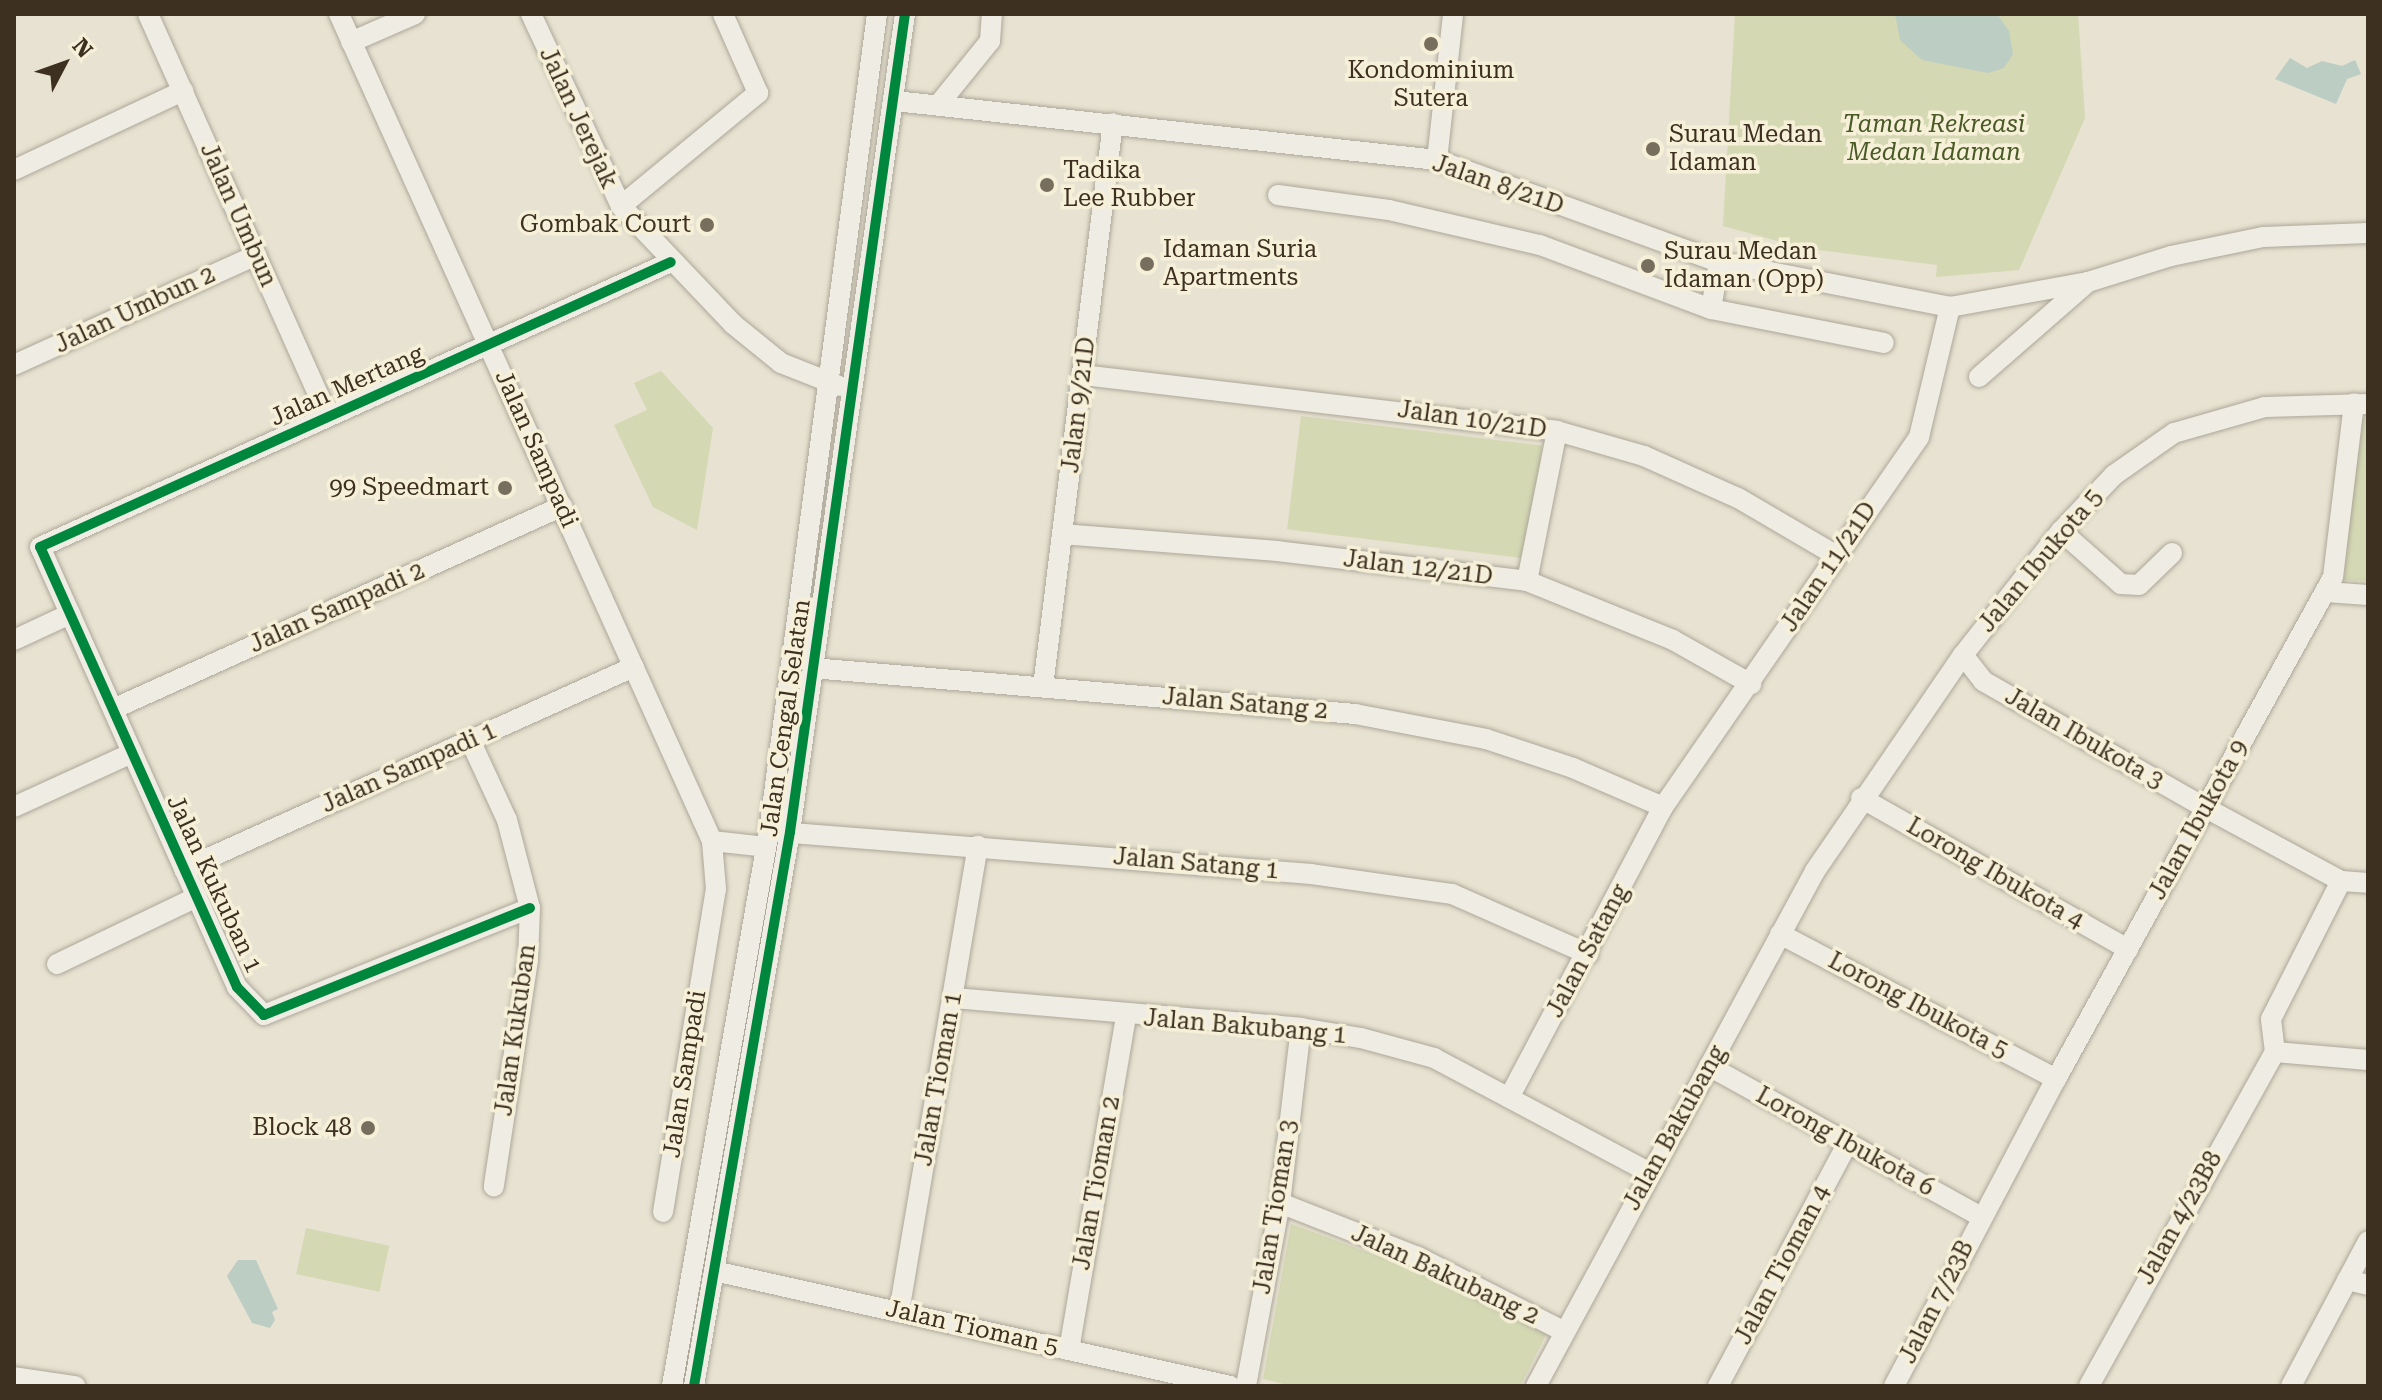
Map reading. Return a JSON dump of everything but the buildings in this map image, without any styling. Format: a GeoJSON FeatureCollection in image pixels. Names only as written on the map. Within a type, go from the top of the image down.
{"type":"FeatureCollection","features":[{"type":"Feature","properties":{"kind":"street","name":"Jalan Umbun"},"geometry":{"type":"LineString","coordinates":[[148,14],[328,416]]}},
{"type":"Feature","properties":{"kind":"street","name":"Jalan Sampadi"},"geometry":{"type":"LineString","coordinates":[[340,14],[712,841],[716,889],[663,1212]]}},
{"type":"Feature","properties":{"kind":"street"},"geometry":{"type":"LineString","coordinates":[[351,42],[415,14]]}},
{"type":"Feature","properties":{"kind":"street","name":"Jalan Jerejak"},"geometry":{"type":"LineString","coordinates":[[531,14],[621,206],[671,262],[781,363],[830,385],[856,389]]}},
{"type":"Feature","properties":{"kind":"street"},"geometry":{"type":"LineString","coordinates":[[621,206],[758,93],[723,14]]}},
{"type":"Feature","properties":{"kind":"street","name":"Jalan Cengal Selatan"},"geometry":{"type":"LineString","coordinates":[[672,1386],[767,839],[830,385],[877,14]]}},
{"type":"Feature","properties":{"kind":"street","name":"Jalan Cengal Selatan"},"geometry":{"type":"LineString","coordinates":[[698,1380],[790,832],[812,668],[856,389],[905,14]]}},
{"type":"Feature","properties":{"kind":"street"},"geometry":{"type":"LineString","coordinates":[[939,104],[990,41],[992,14]]}},
{"type":"Feature","properties":{"kind":"street"},"geometry":{"type":"LineString","coordinates":[[1437,160],[1453,14]]}},
{"type":"Feature","properties":{"kind":"street"},"geometry":{"type":"LineString","coordinates":[[14,170],[183,91]]}},
{"type":"Feature","properties":{"kind":"street","name":"Jalan 8/21D"},"geometry":{"type":"LineString","coordinates":[[895,101],[1437,160],[1723,263],[1950,307],[2088,282],[2171,256],[2263,237],[2368,233]]}},
{"type":"Feature","properties":{"kind":"street","name":"Jalan 9/21D"},"geometry":{"type":"LineString","coordinates":[[1043,687],[1113,123]]}},
{"type":"Feature","properties":{"kind":"street"},"geometry":{"type":"LineString","coordinates":[[1278,195],[1389,210],[1540,245],[1715,310],[1884,343]]}},
{"type":"Feature","properties":{"kind":"street","name":"Jalan Umbun 2"},"geometry":{"type":"LineString","coordinates":[[14,365],[256,255]]}},
{"type":"Feature","properties":{"kind":"street","name":"Jalan Mertang"},"geometry":{"type":"LineString","coordinates":[[40,547],[671,262]]}},
{"type":"Feature","properties":{"kind":"street"},"geometry":{"type":"LineString","coordinates":[[1715,310],[1723,263]]}},
{"type":"Feature","properties":{"kind":"street"},"geometry":{"type":"LineString","coordinates":[[1979,377],[2088,282]]}},
{"type":"Feature","properties":{"kind":"street","name":"Jalan 11/21D"},"geometry":{"type":"LineString","coordinates":[[1663,807],[1919,437],[1950,307]]}},
{"type":"Feature","properties":{"kind":"street","name":"Jalan 10/21D"},"geometry":{"type":"LineString","coordinates":[[1083,375],[1557,431],[1644,456],[1738,498],[1835,555]]}},
{"type":"Feature","properties":{"kind":"street","name":"Jalan Ibukota 5"},"geometry":{"type":"LineString","coordinates":[[1815,871],[1861,798],[1963,655],[2061,531],[2114,475],[2174,433],[2265,407],[2361,403]]}},
{"type":"Feature","properties":{"kind":"street","name":"Jalan Ibukota 9"},"geometry":{"type":"LineString","coordinates":[[1981,1217],[2326,592],[2333,577],[2361,403]]}},
{"type":"Feature","properties":{"kind":"street"},"geometry":{"type":"LineString","coordinates":[[1527,581],[1557,431]]}},
{"type":"Feature","properties":{"kind":"street","name":"Jalan Sampadi 2"},"geometry":{"type":"LineString","coordinates":[[113,709],[562,506]]}},
{"type":"Feature","properties":{"kind":"street"},"geometry":{"type":"LineString","coordinates":[[2061,531],[2121,584],[2139,585],[2172,553]]}},
{"type":"Feature","properties":{"kind":"street","name":"Jalan 12/21D"},"geometry":{"type":"LineString","coordinates":[[1062,534],[1284,552],[1527,581],[1673,640],[1751,684]]}},
{"type":"Feature","properties":{"kind":"street","name":"Jalan Kukuban 1"},"geometry":{"type":"LineString","coordinates":[[40,547],[237,987],[264,1015],[530,908]]}},
{"type":"Feature","properties":{"kind":"street"},"geometry":{"type":"LineString","coordinates":[[2326,592],[2368,595]]}},
{"type":"Feature","properties":{"kind":"street"},"geometry":{"type":"LineString","coordinates":[[14,640],[70,614]]}},
{"type":"Feature","properties":{"kind":"street","name":"Jalan Ibukota 3"},"geometry":{"type":"LineString","coordinates":[[1963,655],[1983,681],[2341,881]]}},
{"type":"Feature","properties":{"kind":"street","name":"Jalan Sampadi 1"},"geometry":{"type":"LineString","coordinates":[[184,869],[634,667]]}},
{"type":"Feature","properties":{"kind":"street","name":"Jalan Satang 2"},"geometry":{"type":"LineString","coordinates":[[812,668],[1355,714],[1486,739],[1573,768],[1663,807]]}},
{"type":"Feature","properties":{"kind":"street","name":"Jalan Kukuban"},"geometry":{"type":"LineString","coordinates":[[470,740],[507,820],[530,908],[528,960],[494,1186]]}},
{"type":"Feature","properties":{"kind":"street"},"geometry":{"type":"LineString","coordinates":[[14,807],[132,753]]}},
{"type":"Feature","properties":{"kind":"street","name":"Lorong Ibukota 4"},"geometry":{"type":"LineString","coordinates":[[1861,798],[2128,949]]}},
{"type":"Feature","properties":{"kind":"street","name":"Jalan Satang"},"geometry":{"type":"LineString","coordinates":[[1511,1094],[1588,954],[1663,807]]}},
{"type":"Feature","properties":{"kind":"street","name":"Jalan Satang 1"},"geometry":{"type":"LineString","coordinates":[[767,839],[790,832],[1311,874],[1452,894],[1588,954]]}},
{"type":"Feature","properties":{"kind":"street"},"geometry":{"type":"LineString","coordinates":[[712,841],[767,839]]}},
{"type":"Feature","properties":{"kind":"street","name":"Jalan Tioman 1"},"geometry":{"type":"LineString","coordinates":[[899,1312],[978,846]]}},
{"type":"Feature","properties":{"kind":"street","name":"Jalan Bakubang"},"geometry":{"type":"LineString","coordinates":[[1536,1386],[1563,1331],[1815,871]]}},
{"type":"Feature","properties":{"kind":"street"},"geometry":{"type":"LineString","coordinates":[[2368,883],[2341,881],[2271,1019],[2275,1052],[2368,1060]]}},
{"type":"Feature","properties":{"kind":"street"},"geometry":{"type":"LineString","coordinates":[[57,964],[197,897]]}},
{"type":"Feature","properties":{"kind":"street","name":"Lorong Ibukota 5"},"geometry":{"type":"LineString","coordinates":[[1780,934],[2056,1079]]}},
{"type":"Feature","properties":{"kind":"street","name":"Jalan Bakubang 1"},"geometry":{"type":"LineString","coordinates":[[954,998],[1126,1016],[1301,1028],[1434,1058],[1511,1094],[1650,1173]]}},
{"type":"Feature","properties":{"kind":"street","name":"Jalan Tioman 2"},"geometry":{"type":"LineString","coordinates":[[1069,1350],[1126,1016]]}},
{"type":"Feature","properties":{"kind":"street","name":"Jalan Tioman 3"},"geometry":{"type":"LineString","coordinates":[[1246,1386],[1280,1203],[1301,1028]]}},
{"type":"Feature","properties":{"kind":"street","name":"Jalan 4/23B8"},"geometry":{"type":"LineString","coordinates":[[2089,1386],[2275,1052]]}},
{"type":"Feature","properties":{"kind":"street","name":"Lorong Ibukota 6"},"geometry":{"type":"LineString","coordinates":[[1709,1066],[1981,1217]]}},
{"type":"Feature","properties":{"kind":"street","name":"Jalan Tioman 4"},"geometry":{"type":"LineString","coordinates":[[1718,1386],[1847,1144]]}},
{"type":"Feature","properties":{"kind":"street","name":"Jalan Bakubang 2"},"geometry":{"type":"LineString","coordinates":[[1280,1203],[1418,1257],[1563,1331]]}},
{"type":"Feature","properties":{"kind":"street","name":"Jalan 7/23B"},"geometry":{"type":"LineString","coordinates":[[1894,1386],[1981,1217]]}},
{"type":"Feature","properties":{"kind":"street"},"geometry":{"type":"LineString","coordinates":[[2291,1386],[2368,1241]]}},
{"type":"Feature","properties":{"kind":"street","name":"Jalan Tioman 5"},"geometry":{"type":"LineString","coordinates":[[714,1271],[1230,1386]]}},
{"type":"Feature","properties":{"kind":"street"},"geometry":{"type":"LineString","coordinates":[[2347,1280],[2368,1285]]}},
{"type":"Feature","properties":{"kind":"street"},"geometry":{"type":"LineString","coordinates":[[661,1386],[675,1365]]}},
{"type":"Feature","properties":{"kind":"street"},"geometry":{"type":"LineString","coordinates":[[14,1377],[75,1386]]}},
{"type":"Feature","properties":{"kind":"green space","name":"Taman Rekreasi Medan Idaman"},"geometry":{"type":"Polygon","coordinates":[[[1735,14],[2078,14],[2085,118],[2019,270],[1936,277],[1937,265],[1803,248],[1723,226],[1735,14]]]}},
{"type":"Feature","properties":{"kind":"green space"},"geometry":{"type":"Polygon","coordinates":[[[661,371],[713,428],[697,530],[653,507],[614,425],[647,410],[634,383],[661,371]]]}},
{"type":"Feature","properties":{"kind":"green space"},"geometry":{"type":"Polygon","coordinates":[[[1301,416],[1542,446],[1528,559],[1287,529],[1301,416]]]}},
{"type":"Feature","properties":{"kind":"green space"},"geometry":{"type":"Polygon","coordinates":[[[2361,418],[2368,418],[2368,581],[2343,580],[2361,418]]]}},
{"type":"Feature","properties":{"kind":"green space"},"geometry":{"type":"Polygon","coordinates":[[[1291,1224],[1411,1268],[1547,1333],[1520,1386],[1292,1386],[1263,1379],[1291,1224]]]}},
{"type":"Feature","properties":{"kind":"green space"},"geometry":{"type":"Polygon","coordinates":[[[306,1228],[389,1246],[379,1292],[296,1274],[306,1228]]]}},
{"type":"Feature","properties":{"kind":"shaded area"},"geometry":{"type":"Polygon","coordinates":[[[1895,14],[1997,14],[2009,31],[2013,54],[2004,68],[1988,73],[1922,60],[1900,40],[1895,14]]]}},
{"type":"Feature","properties":{"kind":"shaded area"},"geometry":{"type":"Polygon","coordinates":[[[2290,58],[2307,68],[2322,61],[2342,66],[2355,60],[2361,74],[2347,79],[2336,104],[2275,79],[2290,58]]]}},
{"type":"Feature","properties":{"kind":"shaded area"},"geometry":{"type":"Polygon","coordinates":[[[238,1260],[256,1260],[278,1309],[272,1312],[275,1320],[270,1328],[252,1323],[227,1276],[238,1260]]]}},
{"type":"Feature","properties":{"kind":"cycle path"},"geometry":{"type":"LineString","coordinates":[[694,1386],[790,832],[905,14]]}},
{"type":"Feature","properties":{"kind":"cycle path"},"geometry":{"type":"LineString","coordinates":[[530,908],[264,1015],[237,987],[40,547],[671,262]]}},
{"type":"Feature","properties":{"kind":"place","name":"Kondominium Sutera"},"geometry":{"type":"Point","coordinates":[1431,44]}},
{"type":"Feature","properties":{"kind":"place","name":"Surau Medan Idaman"},"geometry":{"type":"Point","coordinates":[1653,149]}},
{"type":"Feature","properties":{"kind":"place","name":"Tadika Lee Rubber"},"geometry":{"type":"Point","coordinates":[1047,185]}},
{"type":"Feature","properties":{"kind":"place","name":"Gombak Court"},"geometry":{"type":"Point","coordinates":[707,225]}},
{"type":"Feature","properties":{"kind":"place","name":"Idaman Suria Apartments"},"geometry":{"type":"Point","coordinates":[1147,264]}},
{"type":"Feature","properties":{"kind":"place","name":"Surau Medan Idaman (Opp)"},"geometry":{"type":"Point","coordinates":[1648,266]}},
{"type":"Feature","properties":{"kind":"place","name":"99 Speedmart"},"geometry":{"type":"Point","coordinates":[505,488]}},
{"type":"Feature","properties":{"kind":"place","name":"Block 48"},"geometry":{"type":"Point","coordinates":[368,1128]}}]}
